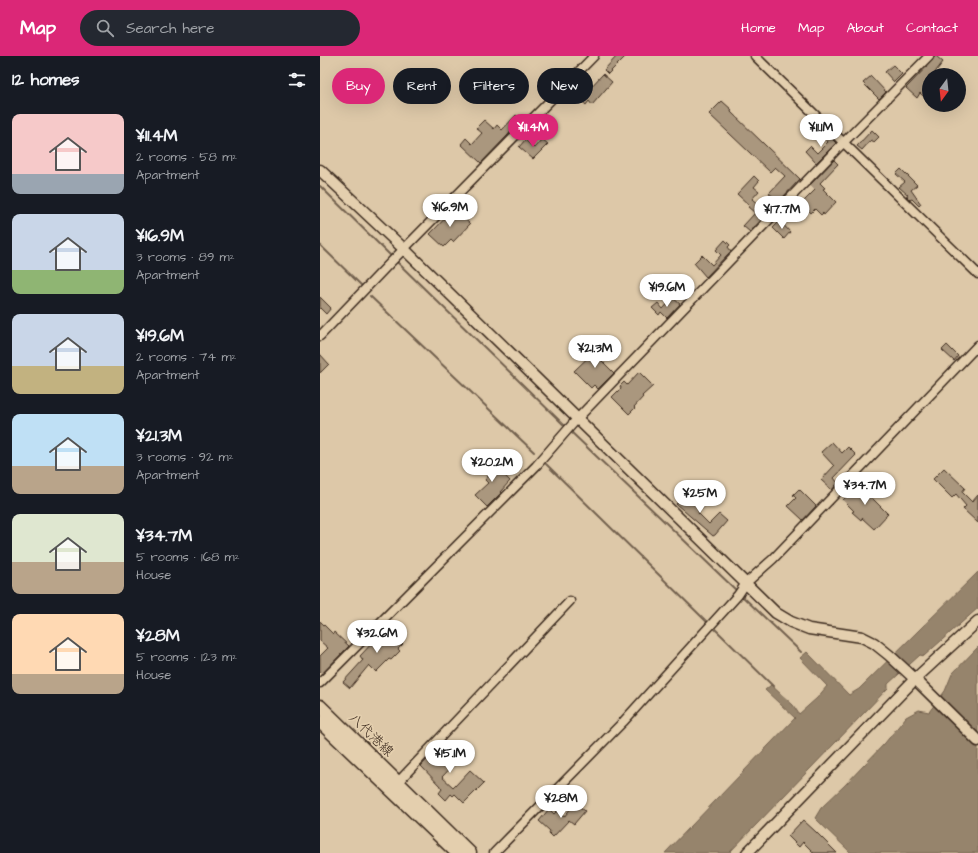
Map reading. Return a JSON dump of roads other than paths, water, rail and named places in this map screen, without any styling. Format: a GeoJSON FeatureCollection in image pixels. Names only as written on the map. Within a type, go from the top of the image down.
{"type":"FeatureCollection","features":[{"type":"Feature","properties":{"kind":"main road","name":"八代港線"},"geometry":{"type":"LineString","coordinates":[[320,706],[470,853]]}},
{"type":"Feature","properties":{"kind":"main road","name":"八代港線"},"geometry":{"type":"LineString","coordinates":[[320,722],[457,853]]}},
{"type":"Feature","properties":{"kind":"street"},"geometry":{"type":"LineString","coordinates":[[320,336],[594,56]]}},
{"type":"Feature","properties":{"kind":"street"},"geometry":{"type":"LineString","coordinates":[[755,56],[978,274]]}},
{"type":"Feature","properties":{"kind":"street"},"geometry":{"type":"LineString","coordinates":[[320,683],[536,466],[577,419],[843,142],[929,56]]}},
{"type":"Feature","properties":{"kind":"street"},"geometry":{"type":"LineString","coordinates":[[320,170],[746,583],[776,614],[791,622],[810,629],[862,637],[874,643],[889,654],[978,741]]}},
{"type":"Feature","properties":{"kind":"street"},"geometry":{"type":"LineString","coordinates":[[494,853],[623,722],[738,595],[746,583],[773,559],[978,345]]}},
{"type":"Feature","properties":{"kind":"street"},"geometry":{"type":"LineString","coordinates":[[398,782],[570,601]]}},
{"type":"Feature","properties":{"kind":"street"},"geometry":{"type":"LineString","coordinates":[[747,853],[915,679],[978,621]]}},
{"type":"Feature","properties":{"kind":"waterway"},"geometry":{"type":"LineString","coordinates":[[320,186],[392,257]]}},
{"type":"Feature","properties":{"kind":"waterway"},"geometry":{"type":"LineString","coordinates":[[320,245],[362,286]]}},
{"type":"Feature","properties":{"kind":"waterway"},"geometry":{"type":"LineString","coordinates":[[395,260],[566,427]]}},
{"type":"Feature","properties":{"kind":"waterway"},"geometry":{"type":"LineString","coordinates":[[370,296],[534,452]]}},
{"type":"Feature","properties":{"kind":"waterway"},"geometry":{"type":"LineString","coordinates":[[569,430],[738,592]]}},
{"type":"Feature","properties":{"kind":"waterway"},"geometry":{"type":"LineString","coordinates":[[546,464],[707,622]]}},
{"type":"Feature","properties":{"kind":"waterway"},"geometry":{"type":"LineString","coordinates":[[741,595],[801,652]]}},
{"type":"Feature","properties":{"kind":"waterway"},"geometry":{"type":"LineString","coordinates":[[715,629],[774,687]]}}]}
